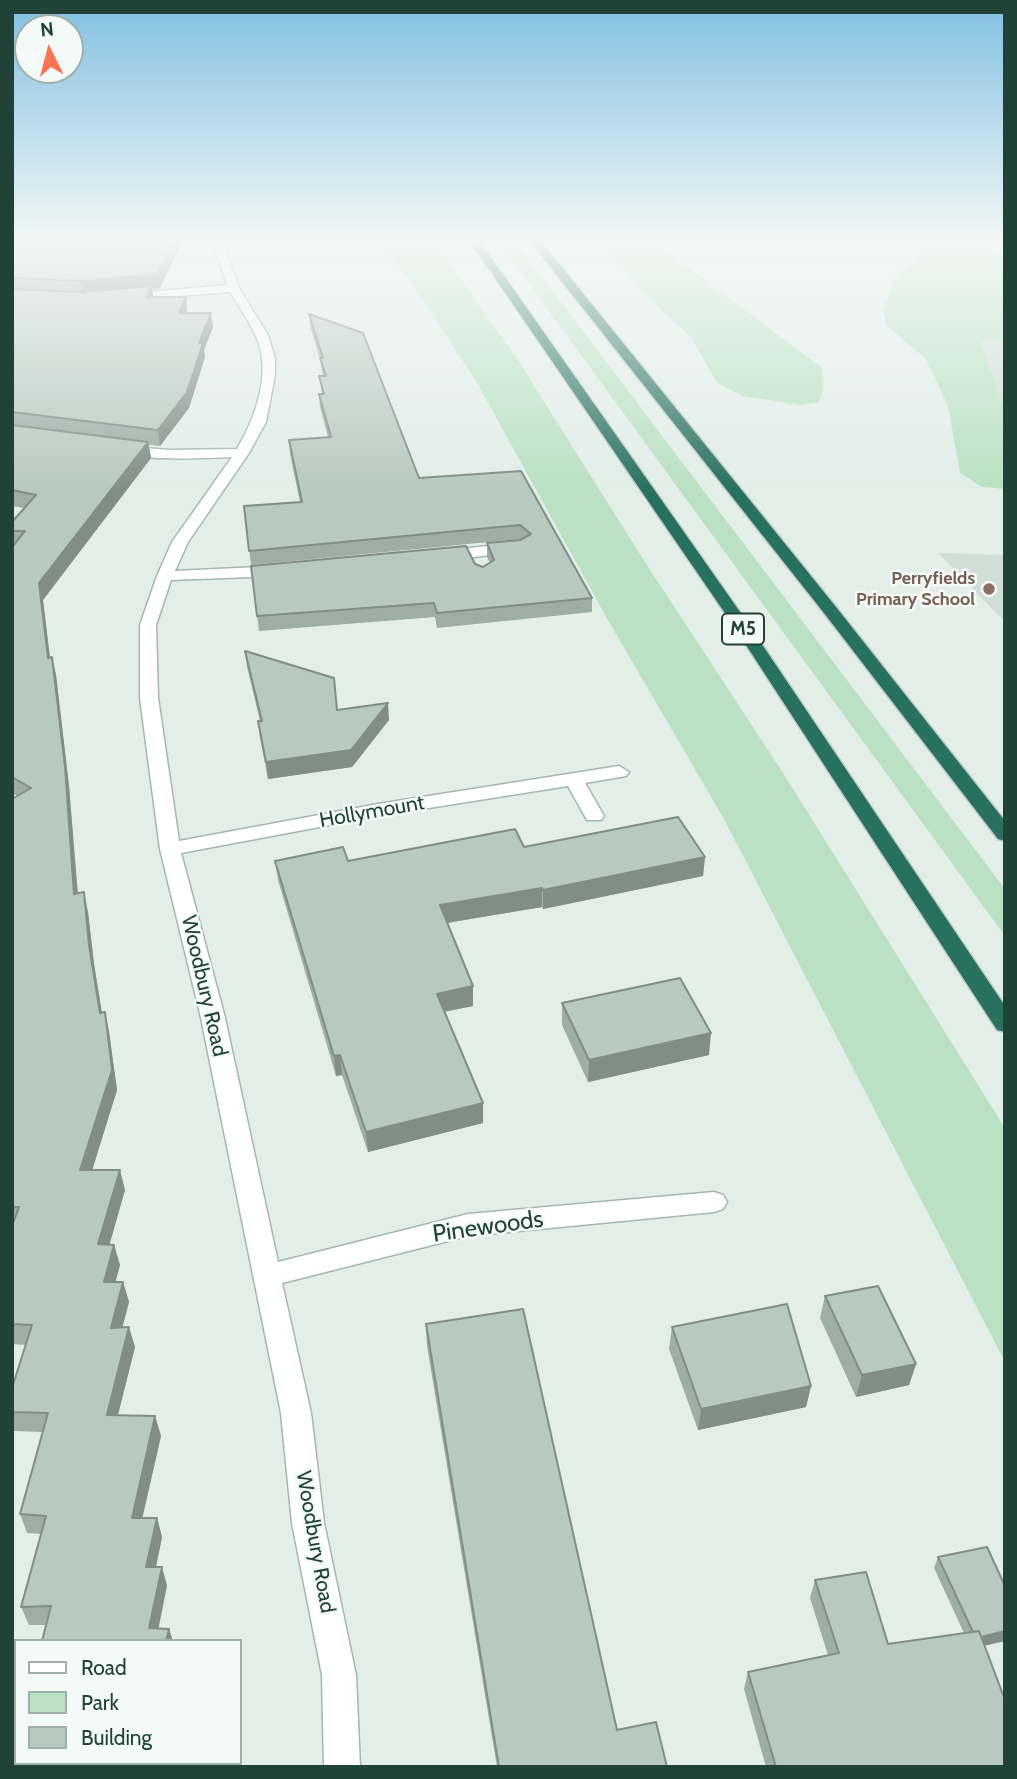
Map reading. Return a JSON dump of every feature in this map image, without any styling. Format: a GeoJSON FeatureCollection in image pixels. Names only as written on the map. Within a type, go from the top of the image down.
{"type":"FeatureCollection","features":[{"type":"Feature","properties":{"kind":"highway","name":"M5"},"geometry":{"type":"LineString","coordinates":[[532,323],[737,619],[1005,1024]]}},
{"type":"Feature","properties":{"kind":"highway"},"geometry":{"type":"LineString","coordinates":[[600,323],[830,610],[1005,835]]}},
{"type":"Feature","properties":{"kind":"street","name":"Woodbury Road"},"geometry":{"type":"LineString","coordinates":[[255,323],[262,335],[269,359],[269,375],[259,422],[242,453],[180,542],[165,576],[148,625],[149,698],[170,849],[213,1018],[265,1276],[296,1412],[308,1523],[340,1675],[342,1767]]}},
{"type":"Feature","properties":{"kind":"street"},"geometry":{"type":"LineString","coordinates":[[102,447],[169,454],[242,453]]}},
{"type":"Feature","properties":{"kind":"street"},"geometry":{"type":"LineString","coordinates":[[421,557],[477,558],[520,547]]}},
{"type":"Feature","properties":{"kind":"street"},"geometry":{"type":"LineString","coordinates":[[165,576],[289,570]]}},
{"type":"Feature","properties":{"kind":"street","name":"Hollymount"},"geometry":{"type":"LineString","coordinates":[[170,849],[378,810],[619,772]]}},
{"type":"Feature","properties":{"kind":"street"},"geometry":{"type":"LineString","coordinates":[[574,780],[594,816]]}},
{"type":"Feature","properties":{"kind":"street","name":"Pinewoods"},"geometry":{"type":"LineString","coordinates":[[265,1276],[468,1225],[714,1202]]}},
{"type":"Feature","properties":{"kind":"shaded area"},"geometry":{"type":"Polygon","coordinates":[[[1005,337],[1005,410],[980,339],[1005,337]]]}},
{"type":"Feature","properties":{"kind":"shaded area","name":"Perryfields Primary School"},"geometry":{"type":"Polygon","coordinates":[[[938,553],[1005,555],[1005,622],[938,553]]]}},
{"type":"Feature","properties":{"kind":"green space"},"geometry":{"type":"Polygon","coordinates":[[[438,323],[492,323],[516,357],[643,559],[785,776],[1005,1128],[1005,1362],[724,819],[609,622],[476,381],[438,323]]]}},
{"type":"Feature","properties":{"kind":"green space"},"geometry":{"type":"Polygon","coordinates":[[[558,323],[577,323],[1005,889],[1005,936],[558,323]]]}},
{"type":"Feature","properties":{"kind":"green space"},"geometry":{"type":"Polygon","coordinates":[[[675,323],[762,323],[822,368],[823,389],[819,402],[799,405],[743,396],[717,383],[691,337],[675,323]]]}},
{"type":"Feature","properties":{"kind":"green space"},"geometry":{"type":"Polygon","coordinates":[[[886,323],[1005,323],[1005,337],[980,340],[1005,410],[1005,489],[982,487],[960,473],[948,406],[926,359],[886,323]]]}},
{"type":"Feature","properties":{"kind":"building"},"geometry":{"type":"Polygon","coordinates":[[[12,323],[207,323],[199,343],[203,343],[187,392],[158,430],[12,412],[12,323]]]}},
{"type":"Feature","properties":{"kind":"building"},"geometry":{"type":"Polygon","coordinates":[[[312,323],[335,323],[363,333],[419,478],[521,471],[592,598],[437,613],[434,603],[257,616],[251,566],[466,546],[475,564],[483,567],[494,560],[487,543],[520,540],[531,534],[520,525],[249,551],[244,506],[302,502],[289,440],[331,437],[319,394],[324,394],[319,376],[326,376],[320,358],[323,358],[312,323]]]}},
{"type":"Feature","properties":{"kind":"building"},"geometry":{"type":"Polygon","coordinates":[[[12,425],[148,442],[39,583],[48,658],[52,657],[65,767],[74,894],[84,892],[89,945],[100,1013],[105,1012],[112,1070],[80,1170],[120,1170],[98,1244],[114,1245],[104,1282],[123,1282],[111,1328],[129,1327],[107,1415],[155,1416],[132,1518],[157,1518],[146,1567],[162,1567],[149,1628],[169,1629],[166,1639],[43,1639],[51,1606],[21,1607],[46,1516],[20,1514],[48,1413],[12,1412],[12,1388],[32,1325],[12,1324],[12,1226],[19,1207],[12,1207],[12,799],[31,788],[12,777],[12,547],[25,531],[12,531],[12,522],[36,495],[12,490],[12,425]]]}},
{"type":"Feature","properties":{"kind":"building"},"geometry":{"type":"Polygon","coordinates":[[[245,651],[334,678],[337,710],[388,703],[351,750],[266,762],[258,721],[262,721],[245,651]]]}},
{"type":"Feature","properties":{"kind":"building"},"geometry":{"type":"Polygon","coordinates":[[[678,817],[705,857],[543,890],[542,888],[440,905],[473,986],[437,994],[483,1103],[366,1132],[340,1055],[334,1056],[275,861],[343,847],[348,861],[515,829],[524,847],[678,817]]]}},
{"type":"Feature","properties":{"kind":"building"},"geometry":{"type":"Polygon","coordinates":[[[680,978],[711,1033],[589,1060],[562,1003],[680,978]]]}},
{"type":"Feature","properties":{"kind":"building"},"geometry":{"type":"Polygon","coordinates":[[[878,1286],[916,1364],[862,1375],[825,1296],[878,1286]]]}},
{"type":"Feature","properties":{"kind":"building"},"geometry":{"type":"Polygon","coordinates":[[[787,1304],[811,1386],[701,1409],[672,1327],[787,1304]]]}},
{"type":"Feature","properties":{"kind":"building"},"geometry":{"type":"Polygon","coordinates":[[[523,1309],[617,1730],[656,1722],[667,1767],[499,1767],[426,1324],[523,1309]]]}},
{"type":"Feature","properties":{"kind":"building"},"geometry":{"type":"Polygon","coordinates":[[[987,1547],[1005,1586],[1005,1631],[981,1637],[979,1631],[973,1632],[938,1557],[987,1547]]]}},
{"type":"Feature","properties":{"kind":"building"},"geometry":{"type":"Polygon","coordinates":[[[866,1572],[888,1644],[979,1631],[1005,1700],[1005,1767],[776,1767],[748,1672],[839,1653],[815,1580],[866,1572]]]}},
{"type":"Feature","properties":{"kind":"building"},"geometry":{"type":"Polygon","coordinates":[[[24,1765],[170,1765],[170,1767],[24,1765]]]}},
{"type":"Feature","properties":{"kind":"place","name":"Perryfields Primary School"},"geometry":{"type":"Point","coordinates":[989,589]}}]}
